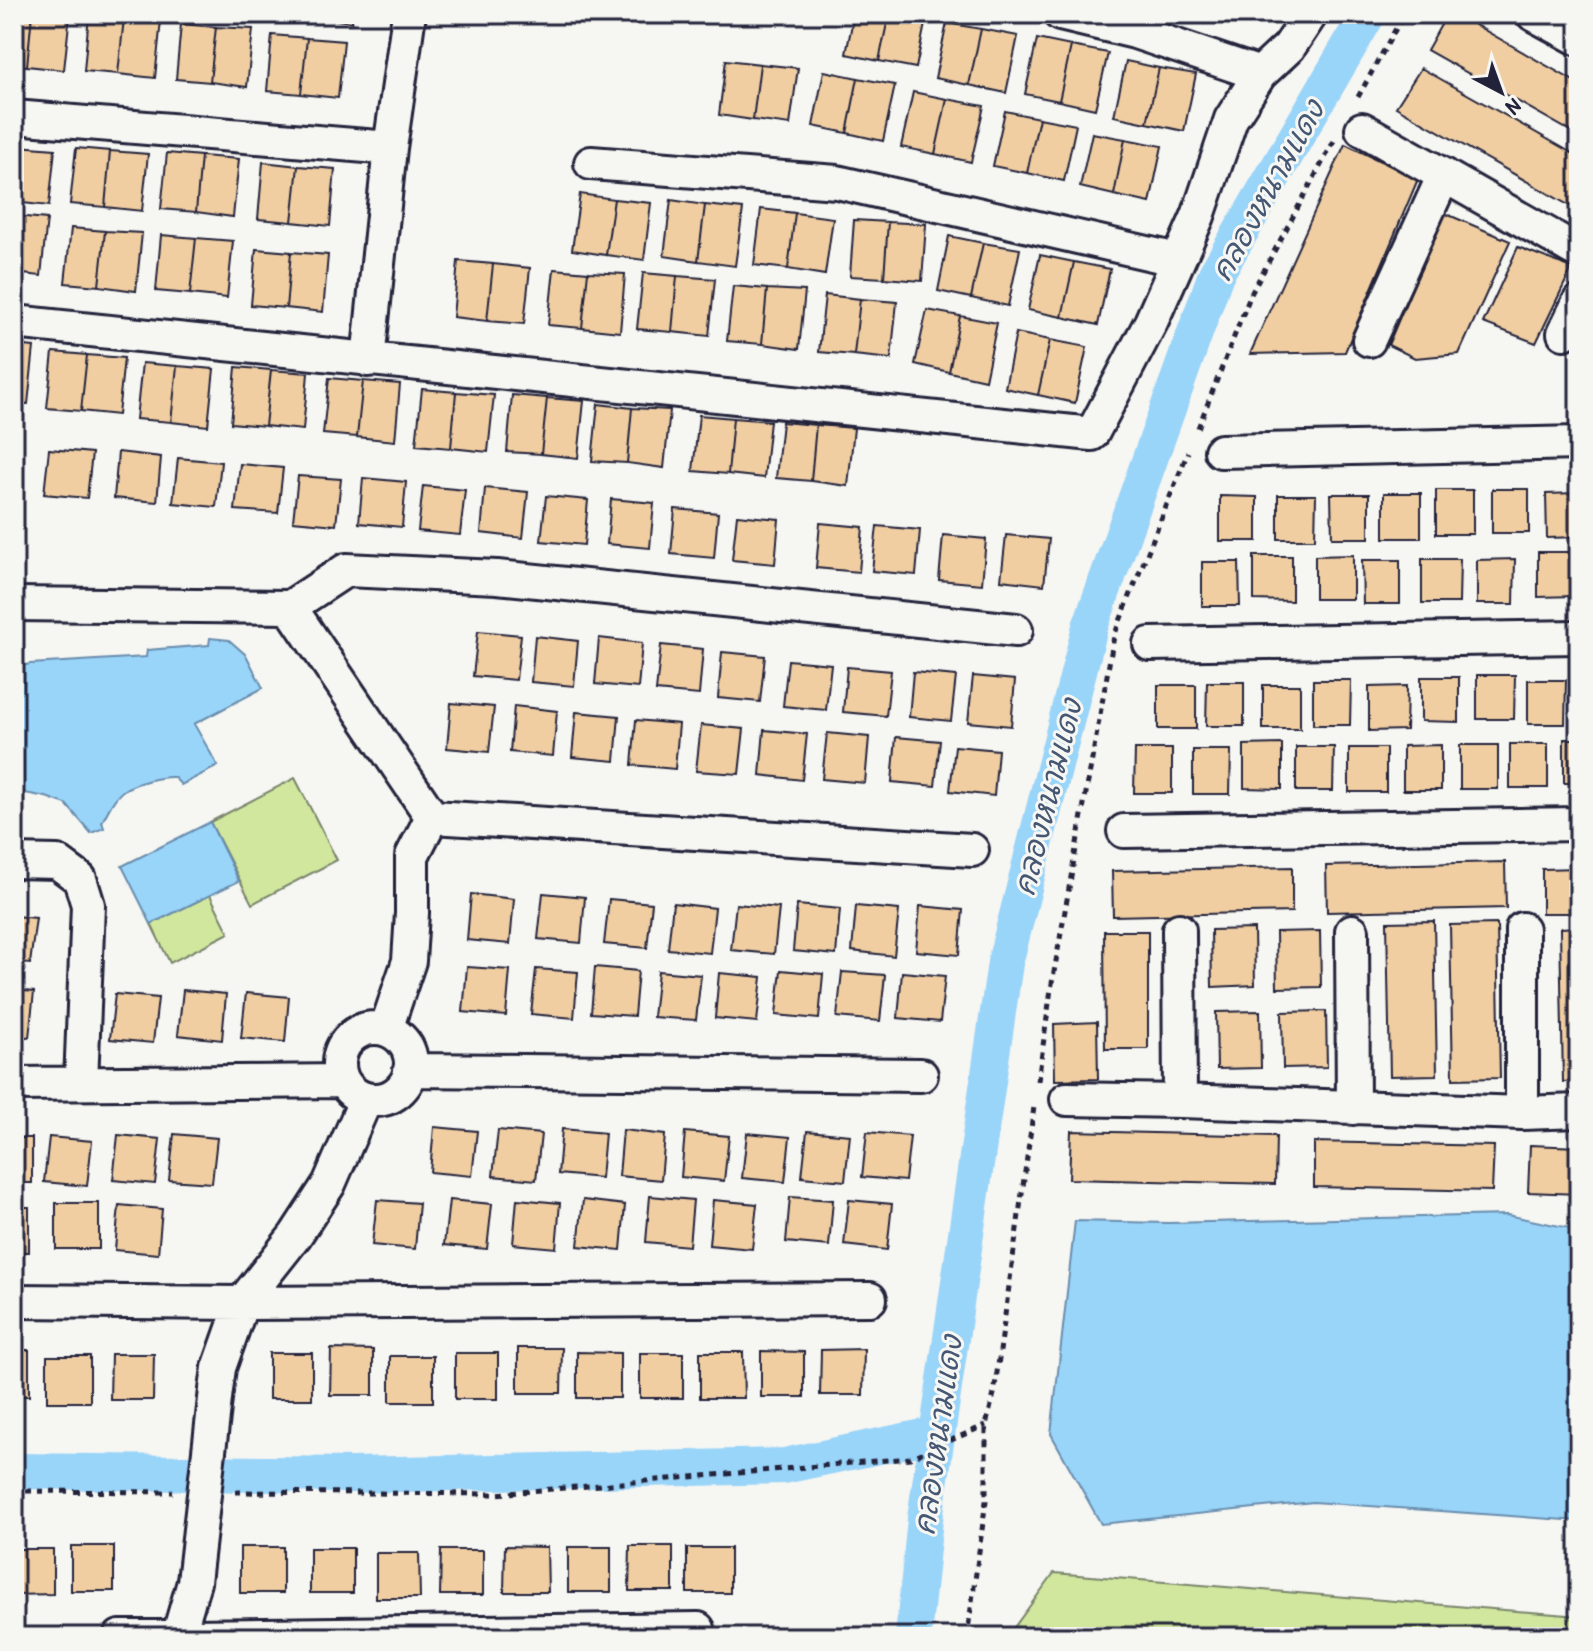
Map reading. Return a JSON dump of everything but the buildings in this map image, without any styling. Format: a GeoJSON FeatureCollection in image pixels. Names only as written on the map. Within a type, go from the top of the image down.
{"type":"FeatureCollection","features":[{"type":"Feature","properties":{"kind":"street"},"geometry":{"type":"LineString","coordinates":[[368,360],[390,148],[409,14]]}},
{"type":"Feature","properties":{"kind":"street"},"geometry":{"type":"LineString","coordinates":[[1060,14],[1135,32],[1260,74]]}},
{"type":"Feature","properties":{"kind":"street"},"geometry":{"type":"LineString","coordinates":[[14,322],[1092,434],[1151,322],[1198,216],[1231,119],[1260,74],[1289,47],[1311,14]]}},
{"type":"Feature","properties":{"kind":"street"},"geometry":{"type":"LineString","coordinates":[[1533,14],[1579,39]]}},
{"type":"Feature","properties":{"kind":"street"},"geometry":{"type":"LineString","coordinates":[[14,117],[390,148]]}},
{"type":"Feature","properties":{"kind":"street"},"geometry":{"type":"LineString","coordinates":[[1352,122],[1579,252]]}},
{"type":"Feature","properties":{"kind":"street"},"geometry":{"type":"LineString","coordinates":[[591,163],[837,182],[1178,260]]}},
{"type":"Feature","properties":{"kind":"street"},"geometry":{"type":"LineString","coordinates":[[1369,340],[1444,175]]}},
{"type":"Feature","properties":{"kind":"street"},"geometry":{"type":"LineString","coordinates":[[1564,333],[1579,302]]}},
{"type":"Feature","properties":{"kind":"street"},"geometry":{"type":"LineString","coordinates":[[1206,447],[1579,443]]}},
{"type":"Feature","properties":{"kind":"street"},"geometry":{"type":"LineString","coordinates":[[14,604],[290,607],[346,570],[497,577],[1016,630]]}},
{"type":"Feature","properties":{"kind":"street"},"geometry":{"type":"LineString","coordinates":[[290,607],[432,817]]}},
{"type":"Feature","properties":{"kind":"street"},"geometry":{"type":"LineString","coordinates":[[1150,644],[1579,637]]}},
{"type":"Feature","properties":{"kind":"street"},"geometry":{"type":"LineString","coordinates":[[432,817],[972,850]]}},
{"type":"Feature","properties":{"kind":"street"},"geometry":{"type":"LineString","coordinates":[[386,1029],[409,961],[412,856],[432,817]]}},
{"type":"Feature","properties":{"kind":"street"},"geometry":{"type":"LineString","coordinates":[[1124,831],[1579,824]]}},
{"type":"Feature","properties":{"kind":"street"},"geometry":{"type":"LineString","coordinates":[[14,861],[57,862],[80,879],[88,905],[81,1083]]}},
{"type":"Feature","properties":{"kind":"street"},"geometry":{"type":"LineString","coordinates":[[1522,929],[1522,1113]]}},
{"type":"Feature","properties":{"kind":"street"},"geometry":{"type":"LineString","coordinates":[[1179,930],[1180,1101]]}},
{"type":"Feature","properties":{"kind":"street"},"geometry":{"type":"LineString","coordinates":[[1352,931],[1353,1108]]}},
{"type":"Feature","properties":{"kind":"street"},"geometry":{"type":"LineString","coordinates":[[14,1084],[355,1090],[383,1099],[397,1092],[407,1080],[410,1070],[408,1050],[395,1034],[386,1029],[362,1030],[344,1045],[339,1056],[339,1067],[355,1090]]}},
{"type":"Feature","properties":{"kind":"street"},"geometry":{"type":"LineString","coordinates":[[410,1070],[921,1075]]}},
{"type":"Feature","properties":{"kind":"street"},"geometry":{"type":"LineString","coordinates":[[178,1637],[194,1582],[219,1368],[242,1303],[295,1236],[329,1184],[355,1090]]}},
{"type":"Feature","properties":{"kind":"street"},"geometry":{"type":"LineString","coordinates":[[1051,1098],[1522,1113],[1579,1111]]}},
{"type":"Feature","properties":{"kind":"street"},"geometry":{"type":"LineString","coordinates":[[14,1301],[242,1303],[870,1299]]}},
{"type":"Feature","properties":{"kind":"street"},"geometry":{"type":"LineString","coordinates":[[120,1637],[698,1629]]}},
{"type":"Feature","properties":{"kind":"path"},"geometry":{"type":"LineString","coordinates":[[1198,428],[1251,294],[1352,122],[1404,14]]}},
{"type":"Feature","properties":{"kind":"path"},"geometry":{"type":"LineString","coordinates":[[1038,1082],[1051,989],[1114,636],[1206,447]]}},
{"type":"Feature","properties":{"kind":"path"},"geometry":{"type":"LineString","coordinates":[[967,1637],[986,1501],[986,1425],[1051,1098]]}},
{"type":"Feature","properties":{"kind":"path"},"geometry":{"type":"LineString","coordinates":[[232,1492],[496,1494],[910,1458],[986,1425]]}},
{"type":"Feature","properties":{"kind":"path"},"geometry":{"type":"LineString","coordinates":[[14,1491],[185,1492]]}},
{"type":"Feature","properties":{"kind":"green space"},"geometry":{"type":"Polygon","coordinates":[[[295,778],[337,860],[252,904],[210,822],[295,778]]]}},
{"type":"Feature","properties":{"kind":"green space"},"geometry":{"type":"Polygon","coordinates":[[[210,895],[229,933],[170,963],[151,924],[210,895]]]}},
{"type":"Feature","properties":{"kind":"green space"},"geometry":{"type":"Polygon","coordinates":[[[1054,1573],[1579,1616],[1579,1637],[1007,1637],[1054,1573]]]}},
{"type":"Feature","properties":{"kind":"water"},"geometry":{"type":"Polygon","coordinates":[[[210,638],[229,640],[246,655],[263,688],[194,724],[218,766],[181,785],[174,777],[169,777],[129,787],[112,804],[102,822],[104,828],[91,833],[66,804],[14,791],[14,671],[17,667],[146,657],[147,650],[209,645],[210,638]]]}},
{"type":"Feature","properties":{"kind":"water"},"geometry":{"type":"Polygon","coordinates":[[[210,822],[239,881],[151,924],[122,866],[210,822]]]}},
{"type":"Feature","properties":{"kind":"water"},"geometry":{"type":"Polygon","coordinates":[[[1507,1215],[1579,1230],[1579,1521],[1313,1502],[1101,1524],[1051,1434],[1075,1221],[1168,1223],[1507,1215]]]}},
{"type":"Feature","properties":{"kind":"waterway","name":"คลองหนามแดง"},"geometry":{"type":"LineString","coordinates":[[913,1637],[925,1519],[1005,963],[1090,627],[1216,274],[1368,14]]}},
{"type":"Feature","properties":{"kind":"waterway"},"geometry":{"type":"LineString","coordinates":[[14,1471],[352,1475],[784,1466],[937,1434]]}}]}
